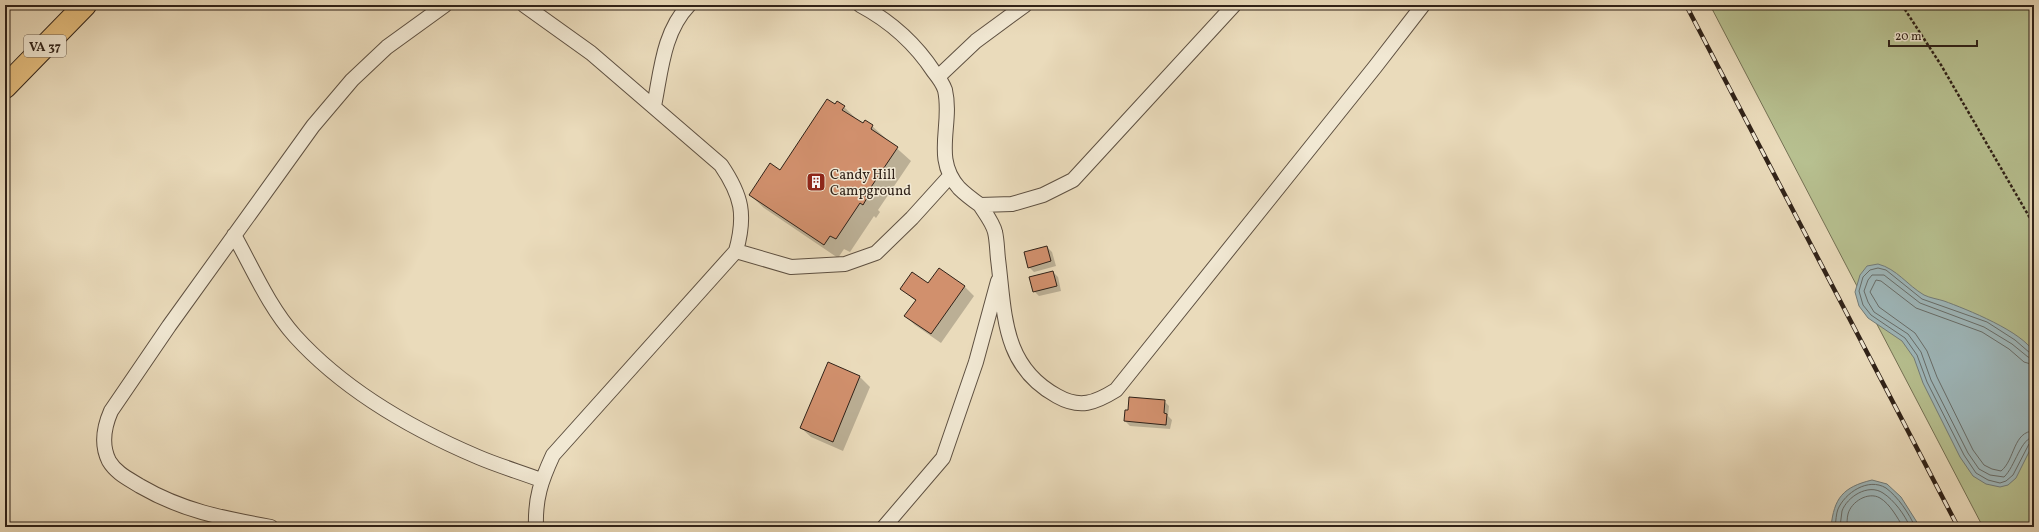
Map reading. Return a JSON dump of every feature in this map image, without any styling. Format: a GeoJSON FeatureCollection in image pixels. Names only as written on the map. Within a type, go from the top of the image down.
{"type":"FeatureCollection","features":[{"type":"Feature","properties":{"kind":"highway","name":"VA 37"},"geometry":{"type":"LineString","coordinates":[[5,87],[85,5]]}},
{"type":"Feature","properties":{"kind":"lane"},"geometry":{"type":"LineString","coordinates":[[270,527],[206,514],[163,499],[121,475],[109,461],[104,444],[105,425],[111,411],[234,235],[313,126],[352,80],[387,48],[445,5]]}},
{"type":"Feature","properties":{"kind":"lane"},"geometry":{"type":"LineString","coordinates":[[524,5],[591,53],[721,165],[735,185],[741,208],[741,232],[736,251],[553,455],[541,480],[535,506],[536,527]]}},
{"type":"Feature","properties":{"kind":"lane"},"geometry":{"type":"LineString","coordinates":[[654,106],[669,34],[681,13],[689,5]]}},
{"type":"Feature","properties":{"kind":"lane"},"geometry":{"type":"LineString","coordinates":[[860,5],[876,14],[905,36],[938,77],[944,90],[947,122],[944,156],[950,176],[959,189],[980,205],[995,231],[1007,330],[1013,350],[1025,371],[1043,389],[1065,401],[1082,404],[1100,400],[1116,390],[1423,5]]}},
{"type":"Feature","properties":{"kind":"lane"},"geometry":{"type":"LineString","coordinates":[[938,77],[976,41],[1025,5]]}},
{"type":"Feature","properties":{"kind":"lane"},"geometry":{"type":"LineString","coordinates":[[980,205],[1012,204],[1043,194],[1073,180],[1234,5]]}},
{"type":"Feature","properties":{"kind":"lane"},"geometry":{"type":"LineString","coordinates":[[736,251],[792,267],[845,264],[876,253],[912,218],[950,176]]}},
{"type":"Feature","properties":{"kind":"lane"},"geometry":{"type":"LineString","coordinates":[[234,235],[269,298],[294,335],[326,366],[386,410],[432,436],[479,458],[541,480]]}},
{"type":"Feature","properties":{"kind":"lane"},"geometry":{"type":"LineString","coordinates":[[884,527],[943,458],[976,362],[1000,273]]}},
{"type":"Feature","properties":{"kind":"path"},"geometry":{"type":"LineString","coordinates":[[1902,5],[1941,65],[2034,225]]}},
{"type":"Feature","properties":{"kind":"green space"},"geometry":{"type":"Polygon","coordinates":[[[1710,5],[2034,5],[2034,527],[1983,527],[1710,5]]]}},
{"type":"Feature","properties":{"kind":"water"},"geometry":{"type":"Polygon","coordinates":[[[1878,264],[1885,266],[1896,273],[1924,295],[1966,310],[2007,329],[2028,345],[2034,353],[2034,442],[2016,478],[2008,485],[2000,487],[1986,484],[1973,476],[1960,457],[1923,383],[1914,358],[1902,341],[1868,318],[1859,306],[1855,292],[1860,275],[1867,266],[1878,264]]]}},
{"type":"Feature","properties":{"kind":"water"},"geometry":{"type":"Polygon","coordinates":[[[1872,480],[1887,484],[1901,497],[1920,527],[1831,527],[1835,508],[1842,495],[1854,486],[1872,480]]]}},
{"type":"Feature","properties":{"kind":"building","name":"Candy Hill Campground"},"geometry":{"type":"Polygon","coordinates":[[[827,99],[835,104],[837,101],[845,106],[842,110],[863,123],[865,120],[873,125],[871,129],[898,147],[865,196],[867,198],[863,205],[860,203],[836,239],[830,236],[824,245],[749,195],[770,163],[780,170],[827,99]]]}},
{"type":"Feature","properties":{"kind":"building"},"geometry":{"type":"Polygon","coordinates":[[[1047,246],[1051,261],[1028,268],[1024,252],[1047,246]]]}},
{"type":"Feature","properties":{"kind":"building"},"geometry":{"type":"Polygon","coordinates":[[[939,268],[965,286],[931,334],[904,316],[916,300],[900,289],[912,272],[928,283],[939,268]]]}},
{"type":"Feature","properties":{"kind":"building"},"geometry":{"type":"Polygon","coordinates":[[[1053,271],[1057,286],[1033,292],[1029,277],[1053,271]]]}},
{"type":"Feature","properties":{"kind":"building"},"geometry":{"type":"Polygon","coordinates":[[[828,362],[860,376],[833,442],[800,428],[828,362]]]}},
{"type":"Feature","properties":{"kind":"building"},"geometry":{"type":"Polygon","coordinates":[[[1129,397],[1165,400],[1164,413],[1167,414],[1166,425],[1124,421],[1125,410],[1128,410],[1129,397]]]}},
{"type":"Feature","properties":{"kind":"railway"},"geometry":{"type":"LineString","coordinates":[[1686,5],[1958,527]]}},
{"type":"Feature","properties":{"kind":"place","name":"Candy Hill Campground"},"geometry":{"type":"Point","coordinates":[816,182]}}]}
